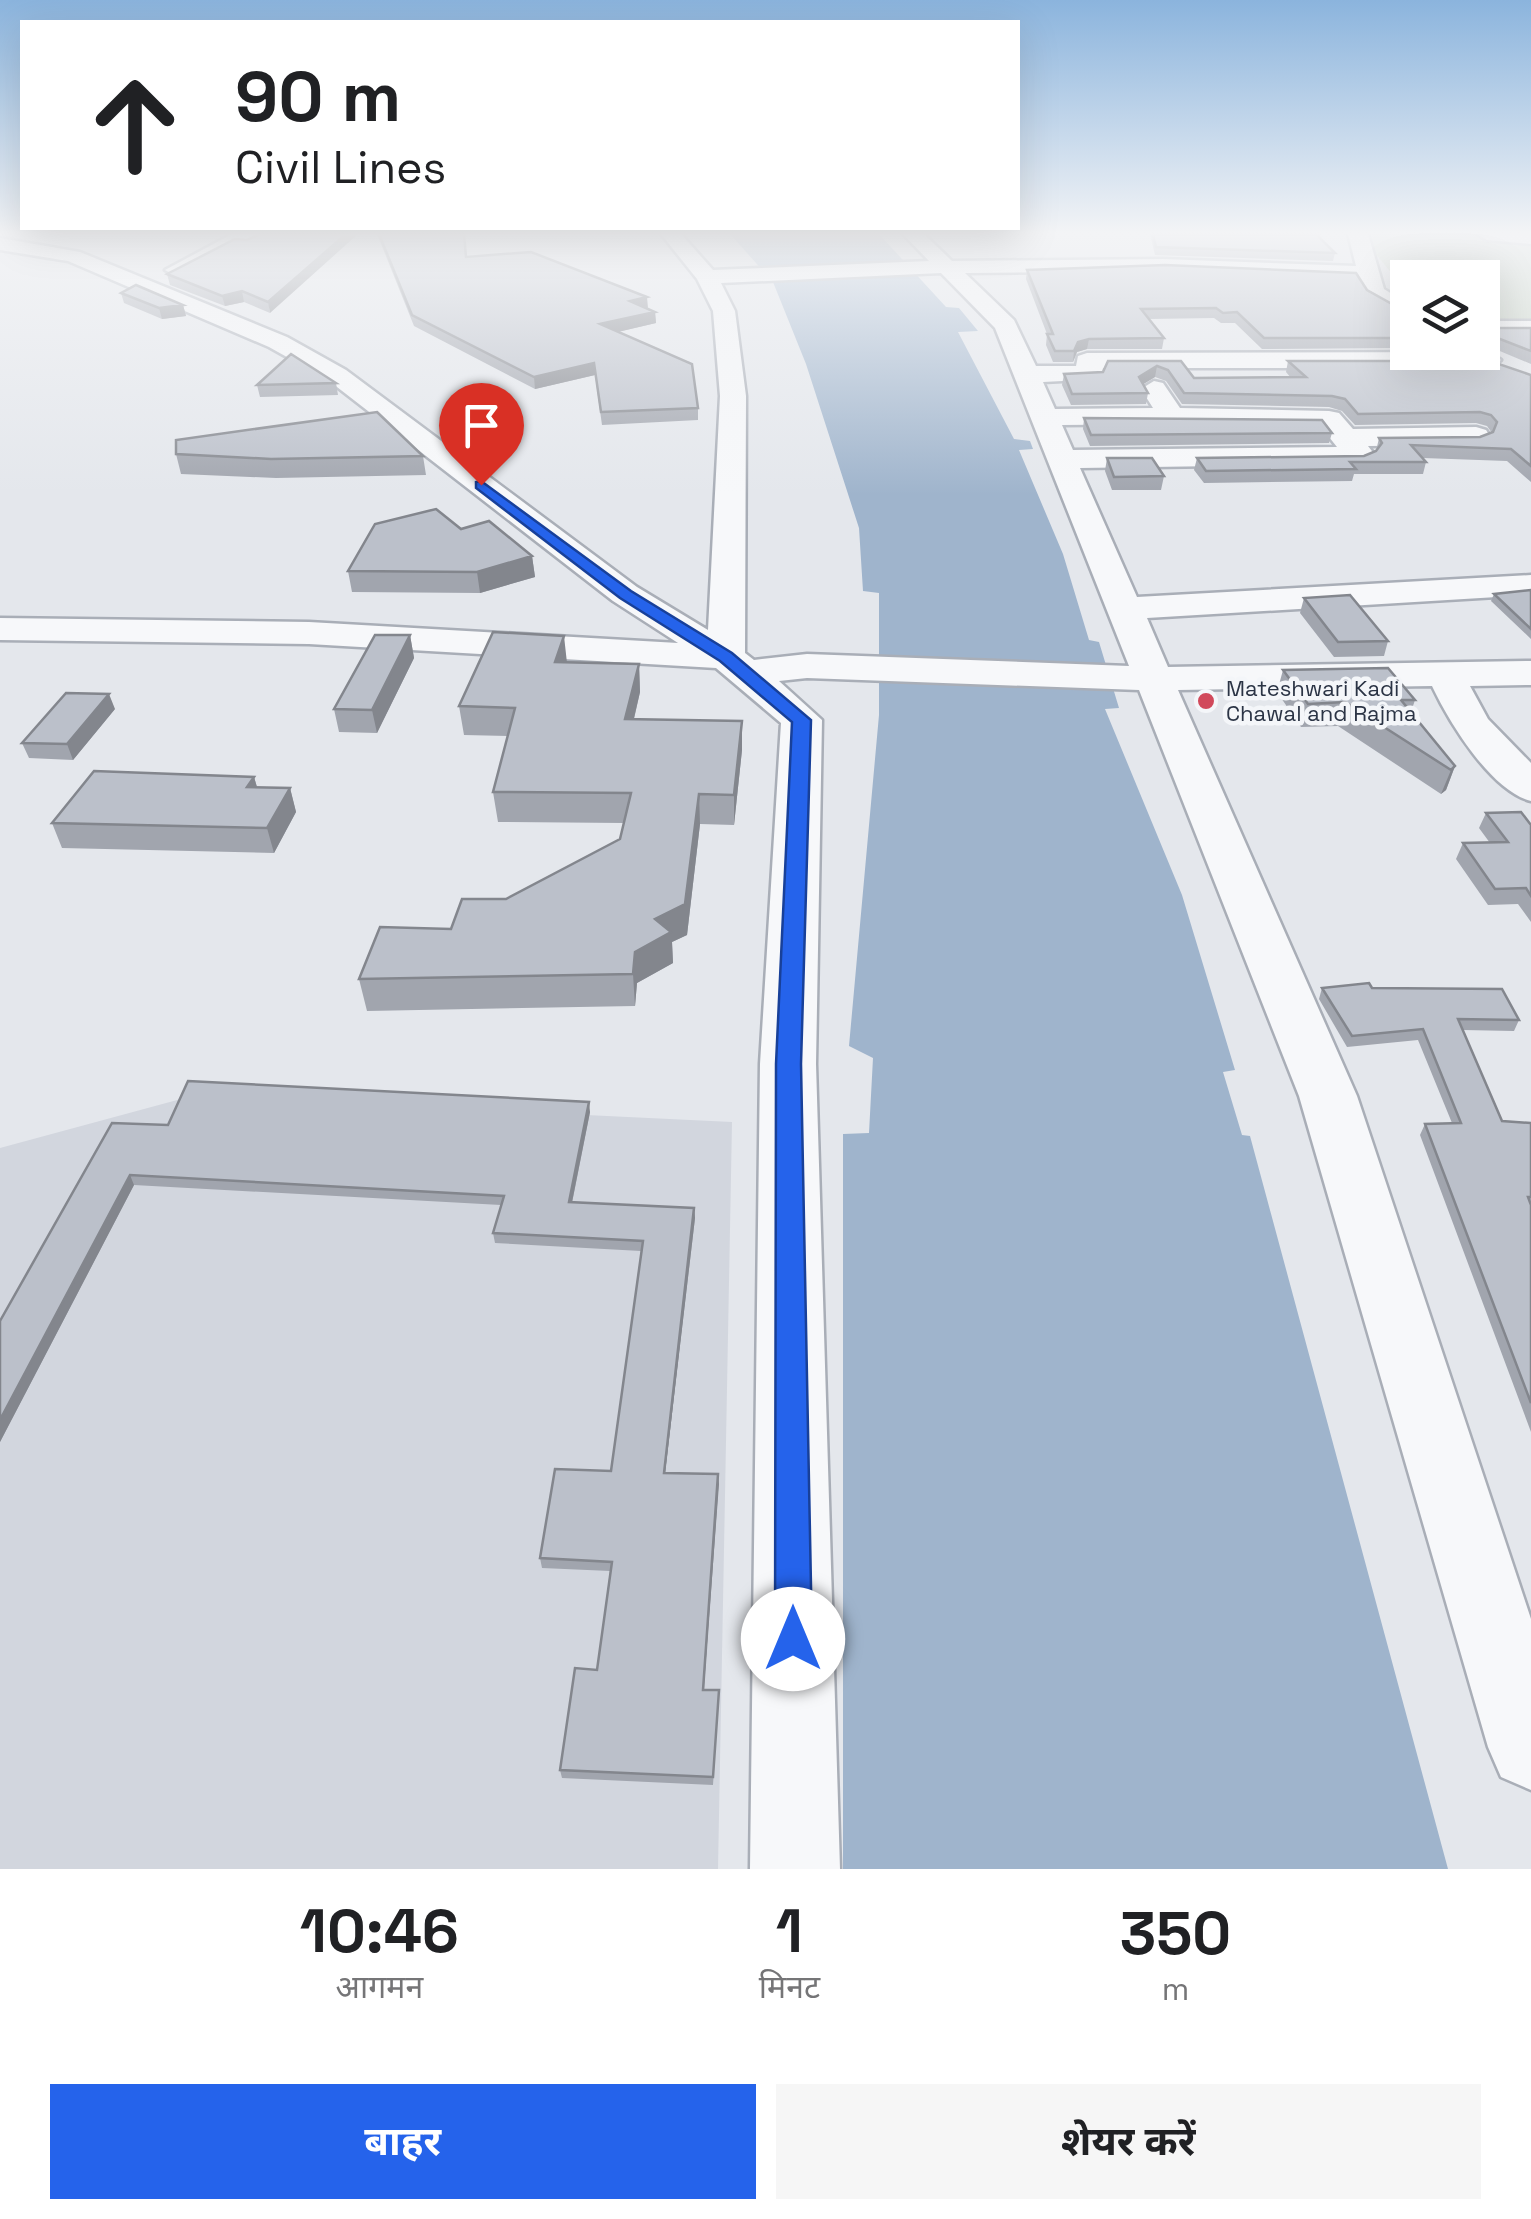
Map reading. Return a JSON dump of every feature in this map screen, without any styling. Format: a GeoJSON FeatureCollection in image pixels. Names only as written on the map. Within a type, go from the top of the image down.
{"type":"FeatureCollection","features":[{"type":"Feature","properties":{"kind":"street"},"geometry":{"type":"LineString","coordinates":[[229,321],[278,342],[337,375],[625,594],[735,665],[802,720],[788,1064],[795,1869]]}},
{"type":"Feature","properties":{"kind":"street"},"geometry":{"type":"LineString","coordinates":[[725,321],[733,396],[735,665]]}},
{"type":"Feature","properties":{"kind":"street"},"geometry":{"type":"LineString","coordinates":[[1002,321],[1124,608],[1141,678],[1328,1096],[1515,1648],[1531,1746]]}},
{"type":"Feature","properties":{"kind":"street"},"geometry":{"type":"LineString","coordinates":[[1500,328],[1531,328]]}},
{"type":"Feature","properties":{"kind":"street"},"geometry":{"type":"LineString","coordinates":[[1035,396],[1092,374],[1087,361],[1390,357]]}},
{"type":"Feature","properties":{"kind":"street"},"geometry":{"type":"LineString","coordinates":[[1500,364],[1517,370]]}},
{"type":"Feature","properties":{"kind":"street"},"geometry":{"type":"LineString","coordinates":[[1219,481],[1152,385],[1352,382]]}},
{"type":"Feature","properties":{"kind":"street"},"geometry":{"type":"LineString","coordinates":[[1035,396],[1172,416],[1329,419],[1360,455],[1073,459]]}},
{"type":"Feature","properties":{"kind":"street"},"geometry":{"type":"LineString","coordinates":[[1345,438],[1476,436]]}},
{"type":"Feature","properties":{"kind":"street"},"geometry":{"type":"LineString","coordinates":[[1124,608],[1531,584]]}},
{"type":"Feature","properties":{"kind":"street"},"geometry":{"type":"LineString","coordinates":[[0,629],[310,633],[735,665],[1141,678],[1531,672]]}},
{"type":"Feature","properties":{"kind":"street"},"geometry":{"type":"LineString","coordinates":[[1445,674],[1471,725],[1531,788]]}},
{"type":"Feature","properties":{"kind":"shaded area"},"geometry":{"type":"Polygon","coordinates":[[[192,1096],[732,1122],[718,1869],[0,1869],[0,1148],[192,1096]]]}},
{"type":"Feature","properties":{"kind":"green space"},"geometry":{"type":"Polygon","coordinates":[[[1500,321],[1531,321],[1531,325],[1500,325],[1500,321]]]}},
{"type":"Feature","properties":{"kind":"water"},"geometry":{"type":"Polygon","coordinates":[[[789,321],[970,321],[978,331],[958,332],[1014,439],[1030,441],[1033,449],[1019,450],[1063,554],[1089,640],[1099,642],[1119,708],[1105,709],[1182,895],[1235,1070],[1223,1072],[1242,1135],[1250,1136],[1448,1869],[843,1869],[843,1134],[869,1133],[873,1058],[849,1046],[879,715],[879,593],[863,591],[859,528],[789,321]]]}},
{"type":"Feature","properties":{"kind":"building"},"geometry":{"type":"Polygon","coordinates":[[[424,321],[613,321],[600,324],[692,364],[698,408],[601,412],[594,363],[534,377],[424,321]]]}},
{"type":"Feature","properties":{"kind":"building"},"geometry":{"type":"Polygon","coordinates":[[[1048,321],[1151,321],[1164,338],[1089,339],[1078,342],[1074,351],[1055,351],[1047,334],[1053,334],[1048,321]]]}},
{"type":"Feature","properties":{"kind":"building"},"geometry":{"type":"Polygon","coordinates":[[[1247,321],[1390,321],[1390,338],[1264,338],[1247,321]]]}},
{"type":"Feature","properties":{"kind":"building"},"geometry":{"type":"Polygon","coordinates":[[[1500,328],[1531,328],[1531,351],[1500,339],[1500,328]]]}},
{"type":"Feature","properties":{"kind":"building"},"geometry":{"type":"Polygon","coordinates":[[[291,354],[336,383],[257,385],[291,354]]]}},
{"type":"Feature","properties":{"kind":"building"},"geometry":{"type":"Polygon","coordinates":[[[1108,361],[1181,361],[1194,378],[1306,377],[1288,361],[1390,361],[1390,370],[1500,370],[1500,364],[1531,375],[1531,466],[1511,449],[1411,445],[1426,462],[1350,462],[1356,469],[1206,471],[1197,458],[1364,456],[1376,451],[1382,443],[1379,438],[1480,437],[1493,432],[1497,422],[1480,412],[1358,414],[1345,399],[1332,396],[1184,393],[1168,370],[1157,366],[1139,377],[1148,393],[1072,394],[1064,374],[1103,372],[1108,361]]]}},
{"type":"Feature","properties":{"kind":"building"},"geometry":{"type":"Polygon","coordinates":[[[377,412],[423,456],[271,459],[176,454],[176,440],[377,412]]]}},
{"type":"Feature","properties":{"kind":"building"},"geometry":{"type":"Polygon","coordinates":[[[1084,418],[1322,420],[1332,433],[1091,435],[1084,418]]]}},
{"type":"Feature","properties":{"kind":"building"},"geometry":{"type":"Polygon","coordinates":[[[1107,458],[1152,458],[1164,476],[1114,477],[1107,458]]]}},
{"type":"Feature","properties":{"kind":"building"},"geometry":{"type":"Polygon","coordinates":[[[436,509],[461,529],[489,521],[532,556],[477,572],[348,571],[375,524],[436,509]]]}},
{"type":"Feature","properties":{"kind":"building"},"geometry":{"type":"Polygon","coordinates":[[[1531,590],[1531,629],[1494,594],[1531,590]]]}},
{"type":"Feature","properties":{"kind":"building"},"geometry":{"type":"Polygon","coordinates":[[[1350,595],[1388,641],[1338,642],[1304,598],[1350,595]]]}},
{"type":"Feature","properties":{"kind":"building"},"geometry":{"type":"Polygon","coordinates":[[[493,632],[564,636],[555,662],[639,664],[625,719],[742,721],[734,795],[699,794],[685,904],[655,919],[671,932],[635,952],[633,974],[359,979],[380,927],[451,929],[462,899],[506,899],[620,839],[631,793],[493,792],[515,708],[459,706],[493,632]]]}},
{"type":"Feature","properties":{"kind":"building"},"geometry":{"type":"Polygon","coordinates":[[[375,635],[410,635],[372,710],[334,709],[375,635]]]}},
{"type":"Feature","properties":{"kind":"building"},"geometry":{"type":"Polygon","coordinates":[[[1388,668],[1415,700],[1401,700],[1455,766],[1451,770],[1345,702],[1308,704],[1283,670],[1388,668]]]}},
{"type":"Feature","properties":{"kind":"building"},"geometry":{"type":"Polygon","coordinates":[[[66,693],[109,694],[67,744],[22,743],[66,693]]]}},
{"type":"Feature","properties":{"kind":"building"},"geometry":{"type":"Polygon","coordinates":[[[94,771],[254,777],[247,787],[290,788],[267,828],[52,823],[94,771]]]}},
{"type":"Feature","properties":{"kind":"building"},"geometry":{"type":"Polygon","coordinates":[[[1521,812],[1531,825],[1531,896],[1526,888],[1495,889],[1463,843],[1508,842],[1486,813],[1521,812]]]}},
{"type":"Feature","properties":{"kind":"building"},"geometry":{"type":"Polygon","coordinates":[[[1369,983],[1372,988],[1502,989],[1519,1020],[1458,1019],[1502,1121],[1531,1123],[1531,1403],[1425,1124],[1461,1123],[1423,1029],[1352,1036],[1322,988],[1369,983]]]}},
{"type":"Feature","properties":{"kind":"building"},"geometry":{"type":"Polygon","coordinates":[[[188,1081],[589,1102],[569,1202],[694,1208],[664,1473],[718,1474],[703,1690],[719,1690],[713,1777],[560,1770],[575,1668],[597,1670],[612,1562],[540,1558],[555,1469],[611,1471],[643,1241],[493,1233],[504,1196],[130,1175],[0,1420],[0,1321],[112,1123],[168,1125],[188,1081]]]}},
{"type":"Feature","properties":{"kind":"place","name":"Mateshwari Kadi Chawal and Rajma"},"geometry":{"type":"Point","coordinates":[1206,701]}},
{"type":"Feature","properties":{"kind":"route"},"geometry":{"type":"LineString","coordinates":[[481,485],[625,594],[726,657],[802,720],[788,1064],[793,1639]]}}]}
